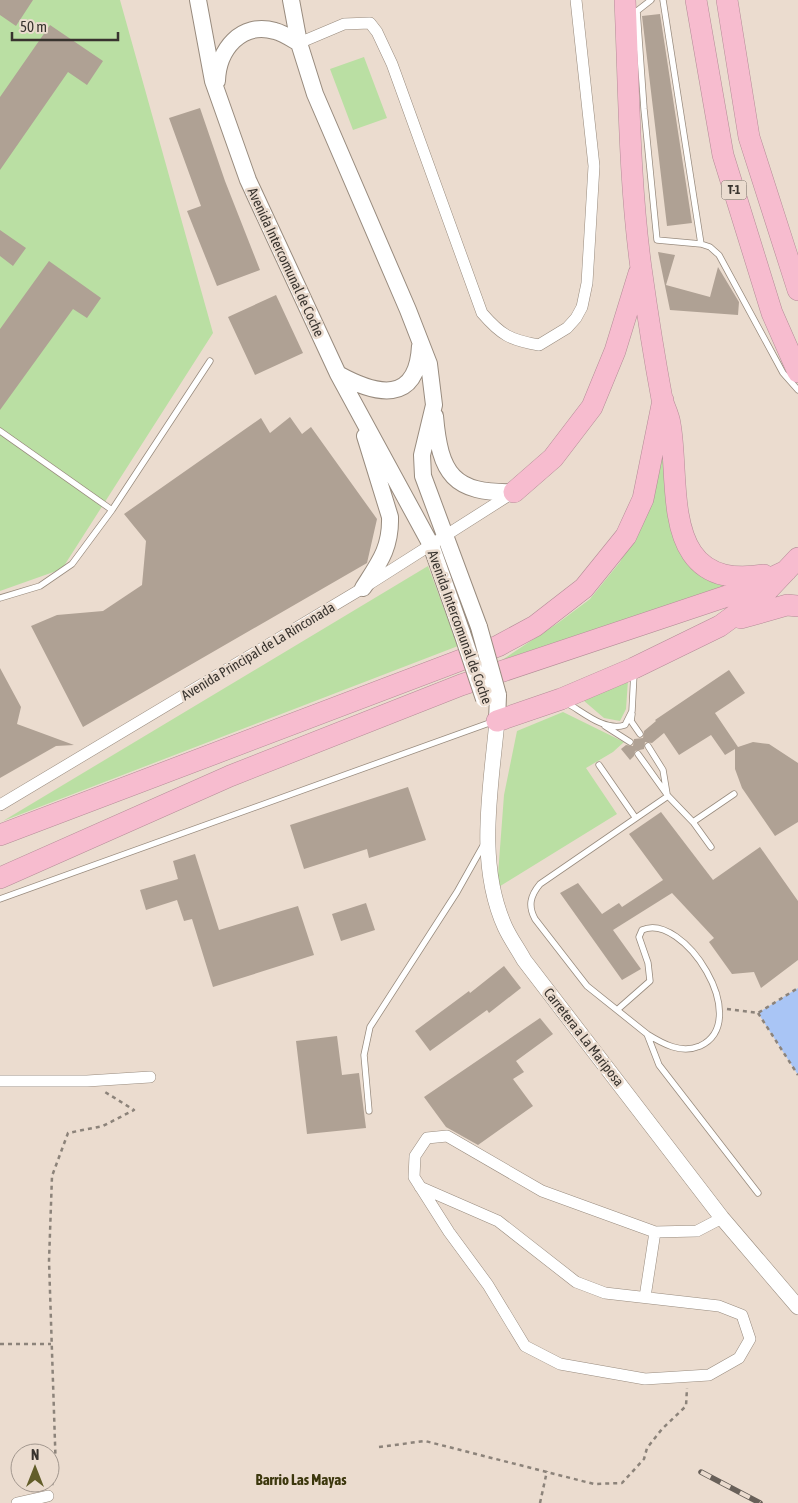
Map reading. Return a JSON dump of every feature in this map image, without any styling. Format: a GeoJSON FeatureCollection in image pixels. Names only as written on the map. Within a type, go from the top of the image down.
{"type":"FeatureCollection","features":[{"type":"Feature","properties":{"kind":"highway"},"geometry":{"type":"LineString","coordinates":[[625,0],[634,193],[641,268],[663,400],[670,423],[679,512],[686,543],[699,562],[714,572],[729,577],[746,578],[792,564]]}},
{"type":"Feature","properties":{"kind":"highway","name":"T-1"},"geometry":{"type":"LineString","coordinates":[[696,0],[723,155],[772,313],[798,372]]}},
{"type":"Feature","properties":{"kind":"highway","name":"T-1"},"geometry":{"type":"LineString","coordinates":[[727,0],[749,137],[798,290]]}},
{"type":"Feature","properties":{"kind":"highway"},"geometry":{"type":"LineString","coordinates":[[514,492],[553,458],[592,407],[615,351],[641,268]]}},
{"type":"Feature","properties":{"kind":"highway"},"geometry":{"type":"LineString","coordinates":[[0,835],[498,646],[535,626],[584,588],[626,536],[643,499],[663,400]]}},
{"type":"Feature","properties":{"kind":"highway"},"geometry":{"type":"LineString","coordinates":[[720,626],[766,593],[792,564]]}},
{"type":"Feature","properties":{"kind":"highway"},"geometry":{"type":"LineString","coordinates":[[0,878],[230,776],[461,685],[748,589],[792,564]]}},
{"type":"Feature","properties":{"kind":"highway"},"geometry":{"type":"LineString","coordinates":[[497,721],[561,699],[634,668],[720,626],[755,612],[788,605],[798,606]]}},
{"type":"Feature","properties":{"kind":"main road","name":"Avenida Intercomunal de Coche"},"geometry":{"type":"LineString","coordinates":[[198,0],[204,43],[217,93],[248,180],[338,374],[361,416],[438,541],[480,627],[491,697],[497,721]]}},
{"type":"Feature","properties":{"kind":"main road","name":"Avenida Intercomunal de Coche"},"geometry":{"type":"LineString","coordinates":[[292,0],[299,43],[315,94],[420,340],[428,364],[434,405],[422,455],[422,476],[462,633],[491,697]]}},
{"type":"Feature","properties":{"kind":"main road"},"geometry":{"type":"LineString","coordinates":[[217,93],[218,66],[221,57],[243,32],[253,29],[276,31],[299,43]]}},
{"type":"Feature","properties":{"kind":"main road"},"geometry":{"type":"LineString","coordinates":[[338,374],[370,389],[382,392],[394,391],[403,386],[416,369],[420,340]]}},
{"type":"Feature","properties":{"kind":"main road"},"geometry":{"type":"LineString","coordinates":[[434,405],[437,440],[443,461],[450,474],[469,488],[495,493],[514,492]]}},
{"type":"Feature","properties":{"kind":"main road"},"geometry":{"type":"LineString","coordinates":[[361,416],[366,444],[390,517],[390,537],[383,557],[363,588]]}},
{"type":"Feature","properties":{"kind":"street"},"geometry":{"type":"LineString","coordinates":[[299,43],[344,24],[370,23],[377,32],[392,64],[482,313],[498,332],[521,342],[539,345],[567,328],[576,318],[582,306],[587,283],[594,166],[576,0]]}},
{"type":"Feature","properties":{"kind":"street","name":"Avenida Principal de La Rinconada"},"geometry":{"type":"LineString","coordinates":[[0,805],[363,588],[514,492]]}},
{"type":"Feature","properties":{"kind":"street","name":"Carretera a La Mariposa"},"geometry":{"type":"LineString","coordinates":[[497,721],[487,838],[492,889],[505,927],[524,960],[722,1218],[798,1307]]}},
{"type":"Feature","properties":{"kind":"street"},"geometry":{"type":"LineString","coordinates":[[0,1082],[88,1081],[150,1077]]}},
{"type":"Feature","properties":{"kind":"street"},"geometry":{"type":"LineString","coordinates":[[420,1187],[498,1221],[576,1282],[605,1293],[719,1306],[742,1315],[750,1339],[739,1358],[709,1375],[645,1379],[560,1364],[526,1346],[488,1285],[449,1232],[420,1187],[414,1177],[415,1156],[427,1138],[447,1136],[542,1191],[655,1232],[697,1231],[722,1218]]}},
{"type":"Feature","properties":{"kind":"street"},"geometry":{"type":"LineString","coordinates":[[645,1298],[655,1232]]}},
{"type":"Feature","properties":{"kind":"street"},"geometry":{"type":"LineString","coordinates":[[17,1503],[48,1496]]}},
{"type":"Feature","properties":{"kind":"lane"},"geometry":{"type":"LineString","coordinates":[[651,0],[637,10],[644,109],[657,240],[701,244],[710,247],[719,255],[783,373],[798,390]]}},
{"type":"Feature","properties":{"kind":"lane"},"geometry":{"type":"LineString","coordinates":[[663,0],[701,244]]}},
{"type":"Feature","properties":{"kind":"lane"},"geometry":{"type":"LineString","coordinates":[[0,598],[40,586],[72,564],[112,510],[210,360]]}},
{"type":"Feature","properties":{"kind":"lane"},"geometry":{"type":"LineString","coordinates":[[0,432],[112,510]]}},
{"type":"Feature","properties":{"kind":"lane"},"geometry":{"type":"LineString","coordinates":[[634,668],[632,721],[640,734]]}},
{"type":"Feature","properties":{"kind":"lane"},"geometry":{"type":"LineString","coordinates":[[561,699],[630,742]]}},
{"type":"Feature","properties":{"kind":"lane"},"geometry":{"type":"LineString","coordinates":[[602,724],[620,727],[625,725],[632,711]]}},
{"type":"Feature","properties":{"kind":"lane"},"geometry":{"type":"LineString","coordinates":[[0,899],[497,721]]}},
{"type":"Feature","properties":{"kind":"lane"},"geometry":{"type":"LineString","coordinates":[[648,746],[663,770],[668,796]]}},
{"type":"Feature","properties":{"kind":"lane"},"geometry":{"type":"LineString","coordinates":[[638,754],[668,796],[693,822],[711,846]]}},
{"type":"Feature","properties":{"kind":"lane"},"geometry":{"type":"LineString","coordinates":[[599,765],[635,817]]}},
{"type":"Feature","properties":{"kind":"lane"},"geometry":{"type":"LineString","coordinates":[[693,822],[734,794]]}},
{"type":"Feature","properties":{"kind":"lane"},"geometry":{"type":"LineString","coordinates":[[617,1010],[650,981],[648,963],[639,937],[642,930],[660,927],[672,933],[693,952],[717,990],[720,1008],[717,1032],[708,1042],[693,1049],[675,1048],[663,1044],[647,1034],[617,1010],[587,986],[535,920],[530,910],[531,899],[540,884],[668,796]]}},
{"type":"Feature","properties":{"kind":"lane"},"geometry":{"type":"LineString","coordinates":[[369,1111],[364,1055],[370,1026],[457,892],[487,838]]}},
{"type":"Feature","properties":{"kind":"lane"},"geometry":{"type":"LineString","coordinates":[[647,1034],[658,1065],[758,1193]]}},
{"type":"Feature","properties":{"kind":"path"},"geometry":{"type":"LineString","coordinates":[[720,1008],[758,1013],[798,988]]}},
{"type":"Feature","properties":{"kind":"path"},"geometry":{"type":"LineString","coordinates":[[758,1013],[798,1075]]}},
{"type":"Feature","properties":{"kind":"path"},"geometry":{"type":"LineString","coordinates":[[48,1496],[56,1473],[51,1344],[52,1176],[68,1133],[103,1126],[134,1110],[88,1081]]}},
{"type":"Feature","properties":{"kind":"path"},"geometry":{"type":"LineString","coordinates":[[0,1344],[51,1344]]}},
{"type":"Feature","properties":{"kind":"path"},"geometry":{"type":"LineString","coordinates":[[379,1447],[425,1441],[594,1484],[622,1483],[644,1459],[647,1448],[662,1429],[686,1406],[687,1376]]}},
{"type":"Feature","properties":{"kind":"path"},"geometry":{"type":"LineString","coordinates":[[540,1503],[546,1471]]}},
{"type":"Feature","properties":{"kind":"green space"},"geometry":{"type":"Polygon","coordinates":[[[0,0],[120,0],[213,333],[62,569],[0,591],[0,0]]]}},
{"type":"Feature","properties":{"kind":"green space"},"geometry":{"type":"Polygon","coordinates":[[[364,57],[387,118],[353,130],[330,69],[364,57]]]}},
{"type":"Feature","properties":{"kind":"green space"},"geometry":{"type":"Polygon","coordinates":[[[664,435],[675,534],[735,585],[502,660],[590,599],[620,562],[639,526],[664,435]]]}},
{"type":"Feature","properties":{"kind":"green space"},"geometry":{"type":"Polygon","coordinates":[[[428,566],[458,646],[3,821],[428,566]]]}},
{"type":"Feature","properties":{"kind":"green space"},"geometry":{"type":"Polygon","coordinates":[[[628,680],[626,709],[620,721],[604,718],[583,700],[628,680]]]}},
{"type":"Feature","properties":{"kind":"green space"},"geometry":{"type":"Polygon","coordinates":[[[563,712],[624,742],[613,752],[586,768],[617,814],[497,888],[504,795],[517,731],[563,712]]]}},
{"type":"Feature","properties":{"kind":"water"},"geometry":{"type":"Polygon","coordinates":[[[798,988],[798,1075],[758,1013],[798,988]]]}},
{"type":"Feature","properties":{"kind":"building"},"geometry":{"type":"Polygon","coordinates":[[[0,0],[33,0],[16,26],[0,15],[0,0]]]}},
{"type":"Feature","properties":{"kind":"building"},"geometry":{"type":"Polygon","coordinates":[[[660,14],[692,223],[667,226],[642,16],[660,14]]]}},
{"type":"Feature","properties":{"kind":"building"},"geometry":{"type":"Polygon","coordinates":[[[50,25],[103,61],[87,85],[68,72],[0,170],[0,97],[50,25]]]}},
{"type":"Feature","properties":{"kind":"building"},"geometry":{"type":"Polygon","coordinates":[[[200,108],[225,181],[260,270],[217,286],[187,211],[201,206],[169,118],[200,108]]]}},
{"type":"Feature","properties":{"kind":"building"},"geometry":{"type":"Polygon","coordinates":[[[0,230],[26,248],[13,266],[0,256],[0,230]]]}},
{"type":"Feature","properties":{"kind":"building"},"geometry":{"type":"Polygon","coordinates":[[[658,252],[675,255],[666,285],[710,297],[718,267],[739,302],[738,315],[670,310],[658,252]]]}},
{"type":"Feature","properties":{"kind":"building"},"geometry":{"type":"Polygon","coordinates":[[[49,261],[101,298],[87,318],[73,309],[0,410],[0,329],[49,261]]]}},
{"type":"Feature","properties":{"kind":"building"},"geometry":{"type":"Polygon","coordinates":[[[276,295],[303,353],[255,375],[228,317],[276,295]]]}},
{"type":"Feature","properties":{"kind":"building"},"geometry":{"type":"Polygon","coordinates":[[[290,417],[302,434],[311,427],[377,519],[367,563],[83,727],[31,626],[57,615],[103,611],[142,585],[146,541],[124,514],[261,418],[270,433],[290,417]]]}},
{"type":"Feature","properties":{"kind":"building"},"geometry":{"type":"Polygon","coordinates":[[[0,668],[21,707],[17,724],[74,745],[56,746],[0,778],[0,668]]]}},
{"type":"Feature","properties":{"kind":"building"},"geometry":{"type":"Polygon","coordinates":[[[729,670],[745,693],[715,713],[738,747],[753,742],[769,744],[798,763],[798,822],[775,836],[742,788],[735,769],[735,749],[725,755],[711,735],[679,755],[664,733],[652,743],[645,742],[644,749],[635,751],[634,756],[630,760],[621,749],[626,745],[633,746],[634,739],[643,738],[644,731],[655,720],[729,670]]]}},
{"type":"Feature","properties":{"kind":"building"},"geometry":{"type":"Polygon","coordinates":[[[408,787],[426,840],[369,858],[367,849],[304,869],[290,825],[408,787]]]}},
{"type":"Feature","properties":{"kind":"building"},"geometry":{"type":"Polygon","coordinates":[[[661,812],[713,880],[760,847],[798,901],[798,960],[761,988],[754,972],[732,974],[709,942],[714,938],[672,893],[613,930],[641,969],[622,980],[560,893],[578,883],[602,914],[619,903],[622,907],[663,880],[629,834],[661,812]]]}},
{"type":"Feature","properties":{"kind":"building"},"geometry":{"type":"Polygon","coordinates":[[[195,854],[219,930],[298,906],[314,955],[213,987],[192,919],[184,921],[177,900],[146,910],[140,890],[178,879],[173,861],[195,854]]]}},
{"type":"Feature","properties":{"kind":"building"},"geometry":{"type":"Polygon","coordinates":[[[366,903],[375,930],[341,941],[332,914],[366,903]]]}},
{"type":"Feature","properties":{"kind":"building"},"geometry":{"type":"Polygon","coordinates":[[[504,966],[521,988],[489,1013],[487,1010],[430,1051],[415,1031],[469,991],[470,993],[504,966]]]}},
{"type":"Feature","properties":{"kind":"building"},"geometry":{"type":"Polygon","coordinates":[[[540,1018],[553,1034],[516,1061],[524,1072],[513,1079],[533,1106],[478,1145],[446,1127],[424,1097],[540,1018]]]}},
{"type":"Feature","properties":{"kind":"building"},"geometry":{"type":"Polygon","coordinates":[[[337,1036],[342,1075],[359,1073],[366,1128],[307,1134],[296,1041],[337,1036]]]}},
{"type":"Feature","properties":{"kind":"railway"},"geometry":{"type":"LineString","coordinates":[[701,1472],[760,1503]]}},
{"type":"Feature","properties":{"kind":"district","name":"Barrio Las Mayas"},"geometry":{"type":"Point","coordinates":[301,1479]}}]}
